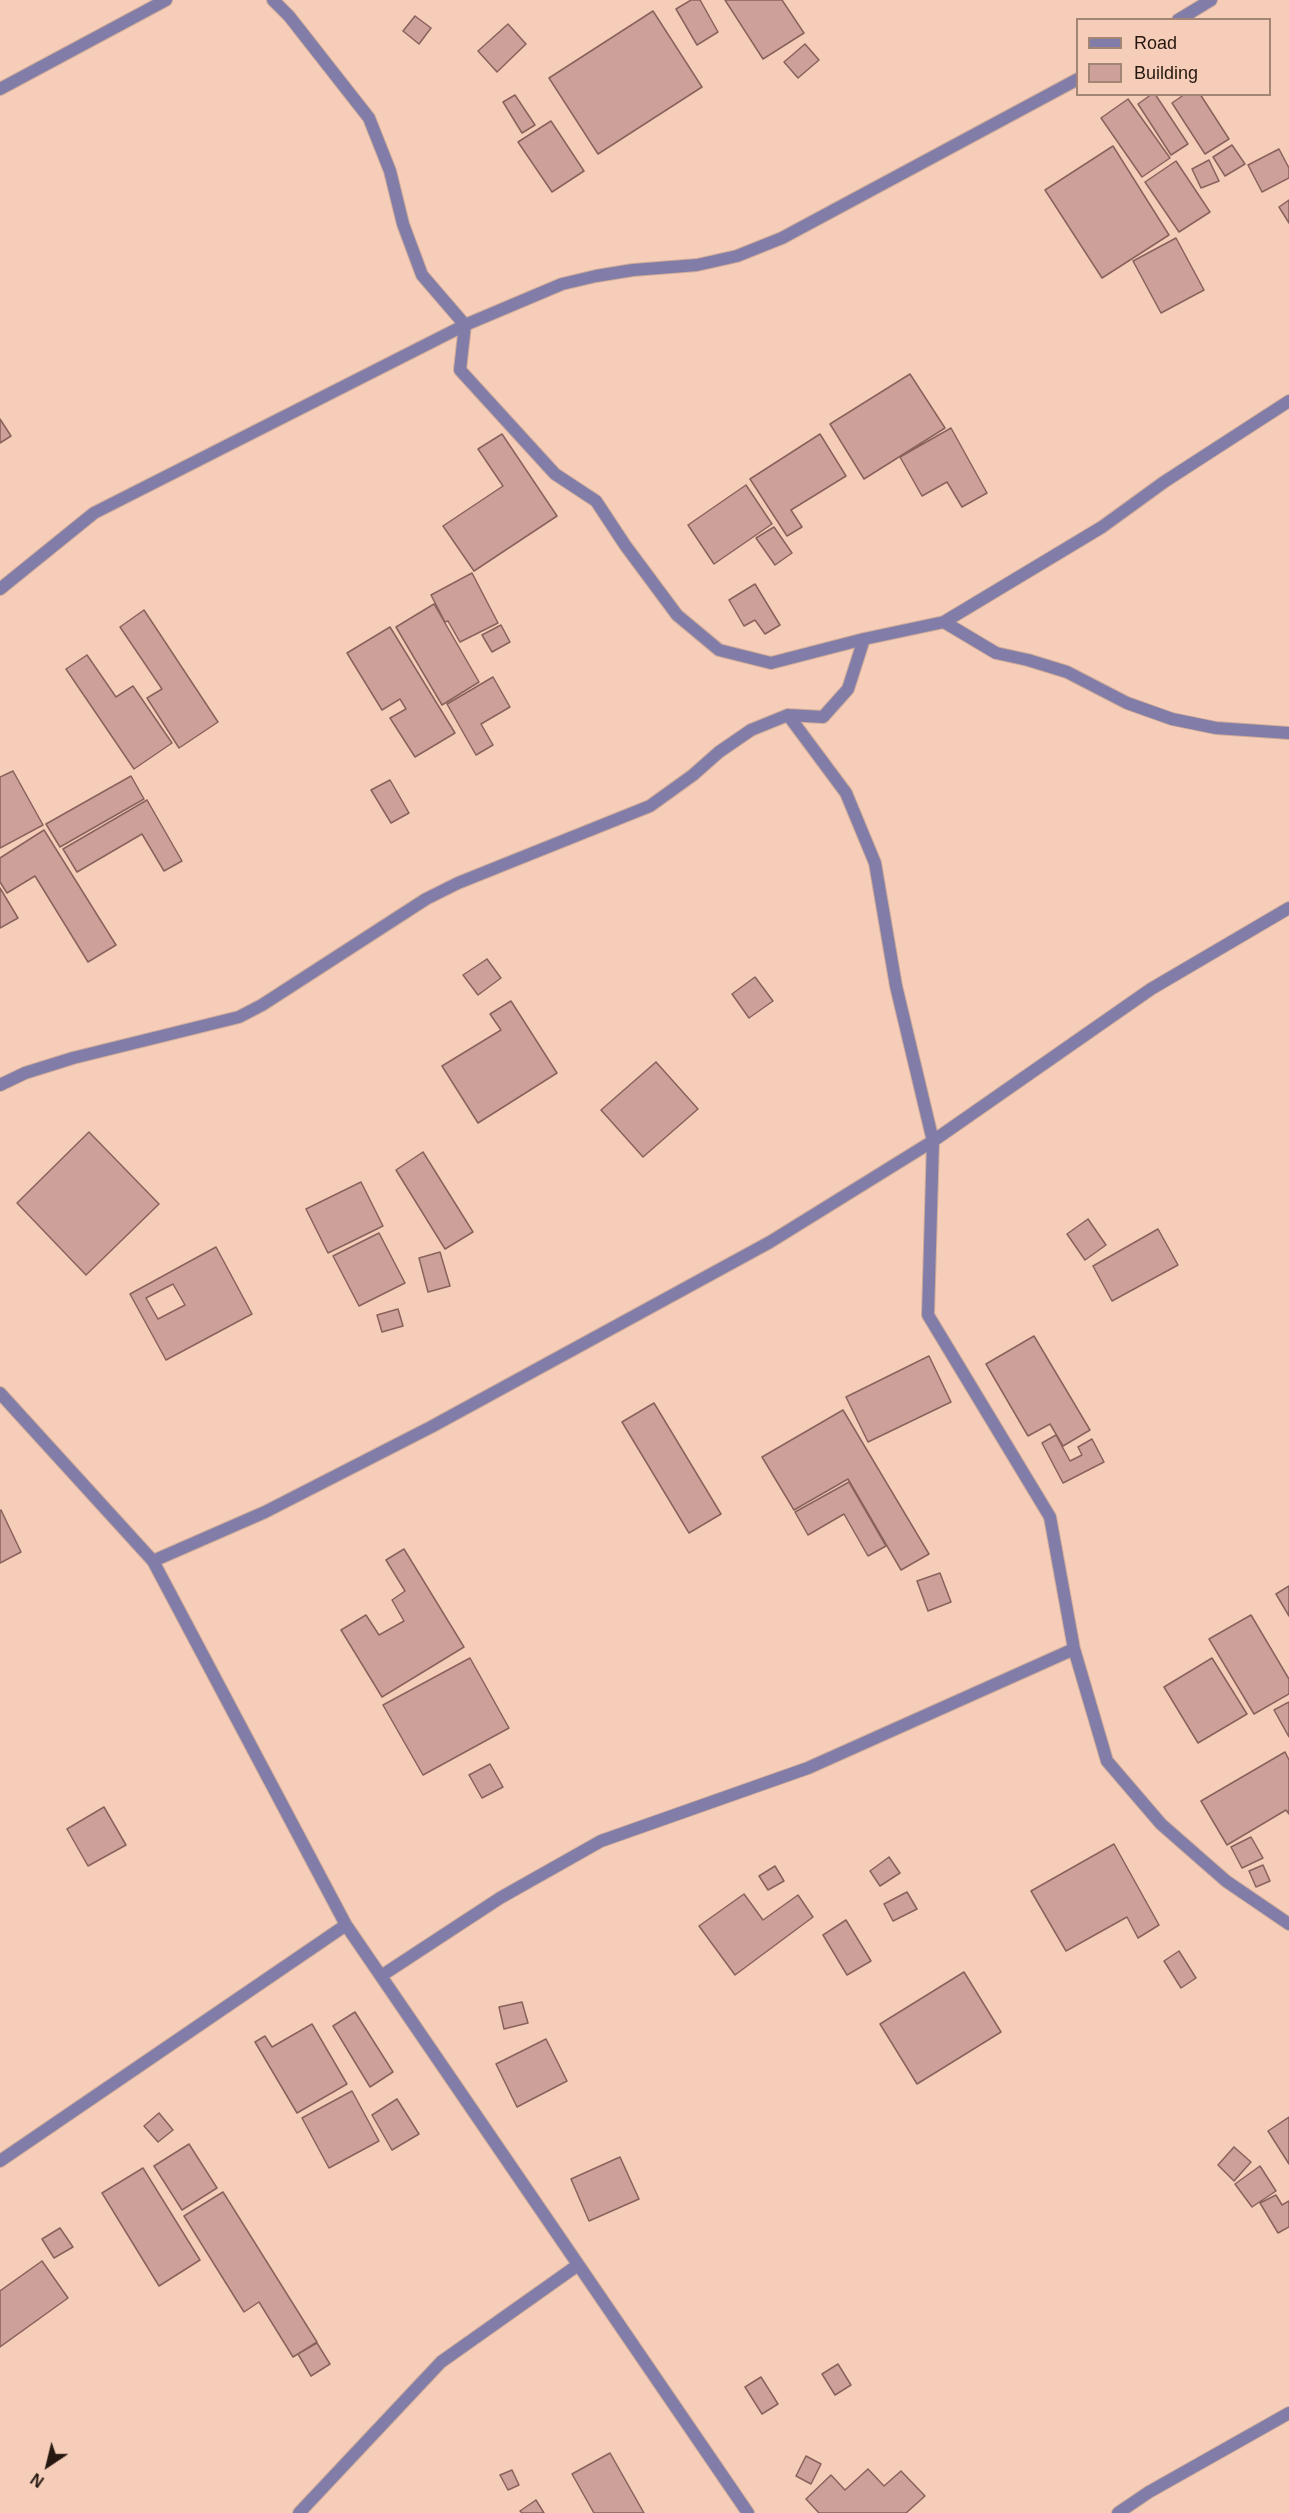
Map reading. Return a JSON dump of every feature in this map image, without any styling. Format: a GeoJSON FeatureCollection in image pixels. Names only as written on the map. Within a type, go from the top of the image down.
{"type":"FeatureCollection","features":[{"type":"Feature","properties":{"kind":"street"},"geometry":{"type":"LineString","coordinates":[[0,89],[166,0]]}},
{"type":"Feature","properties":{"kind":"street"},"geometry":{"type":"LineString","coordinates":[[273,0],[289,16],[369,117],[390,171],[403,224],[422,275],[465,325],[460,370],[555,474],[596,501],[625,545],[677,615],[718,650],[771,663],[864,639],[944,622],[1102,527],[1164,482],[1289,401]]}},
{"type":"Feature","properties":{"kind":"street"},"geometry":{"type":"LineString","coordinates":[[1181,18],[1211,0]]}},
{"type":"Feature","properties":{"kind":"street"},"geometry":{"type":"LineString","coordinates":[[0,588],[94,513],[465,325],[562,284],[624,271],[697,265],[737,256],[782,238],[1076,80]]}},
{"type":"Feature","properties":{"kind":"street"},"geometry":{"type":"LineString","coordinates":[[944,622],[996,653],[1067,672],[1127,703],[1172,719],[1216,728],[1289,733]]}},
{"type":"Feature","properties":{"kind":"street"},"geometry":{"type":"LineString","coordinates":[[0,1085],[25,1073],[74,1058],[239,1017],[262,1005],[426,899],[458,883],[650,806],[693,775],[718,752],[751,730],[788,716],[823,717],[848,690],[864,639]]}},
{"type":"Feature","properties":{"kind":"street"},"geometry":{"type":"LineString","coordinates":[[788,716],[846,793],[876,863],[896,986],[933,1141],[928,1315],[1050,1516],[1074,1649],[1107,1761],[1161,1824],[1226,1881],[1289,1924]]}},
{"type":"Feature","properties":{"kind":"street"},"geometry":{"type":"LineString","coordinates":[[153,1562],[266,1512],[430,1427],[770,1242],[933,1141],[1151,989],[1289,908]]}},
{"type":"Feature","properties":{"kind":"street"},"geometry":{"type":"LineString","coordinates":[[0,1393],[153,1562],[346,1925],[748,2513]]}},
{"type":"Feature","properties":{"kind":"street"},"geometry":{"type":"LineString","coordinates":[[381,1976],[500,1898],[601,1841],[808,1768],[1074,1649]]}},
{"type":"Feature","properties":{"kind":"street"},"geometry":{"type":"LineString","coordinates":[[0,2161],[346,1925]]}},
{"type":"Feature","properties":{"kind":"street"},"geometry":{"type":"LineString","coordinates":[[299,2513],[441,2362],[578,2265]]}},
{"type":"Feature","properties":{"kind":"street"},"geometry":{"type":"LineString","coordinates":[[1118,2513],[1149,2492],[1289,2413]]}},
{"type":"Feature","properties":{"kind":"building"},"geometry":{"type":"Polygon","coordinates":[[[691,0],[700,0],[718,32],[697,45],[676,9],[691,0]]]}},
{"type":"Feature","properties":{"kind":"building"},"geometry":{"type":"Polygon","coordinates":[[[725,0],[782,0],[804,33],[763,59],[725,0]]]}},
{"type":"Feature","properties":{"kind":"building"},"geometry":{"type":"Polygon","coordinates":[[[653,11],[702,87],[598,154],[549,78],[653,11]]]}},
{"type":"Feature","properties":{"kind":"building"},"geometry":{"type":"Polygon","coordinates":[[[415,16],[431,28],[419,44],[403,31],[415,16]]]}},
{"type":"Feature","properties":{"kind":"building"},"geometry":{"type":"Polygon","coordinates":[[[508,24],[526,44],[497,72],[478,51],[508,24]]]}},
{"type":"Feature","properties":{"kind":"building"},"geometry":{"type":"Polygon","coordinates":[[[805,44],[819,60],[798,78],[784,62],[805,44]]]}},
{"type":"Feature","properties":{"kind":"building"},"geometry":{"type":"Polygon","coordinates":[[[515,95],[535,125],[522,133],[503,102],[515,95]]]}},
{"type":"Feature","properties":{"kind":"building"},"geometry":{"type":"Polygon","coordinates":[[[1149,96],[1156,96],[1188,144],[1171,155],[1138,104],[1149,96]]]}},
{"type":"Feature","properties":{"kind":"building"},"geometry":{"type":"Polygon","coordinates":[[[1182,96],[1201,96],[1229,139],[1205,154],[1172,103],[1182,96]]]}},
{"type":"Feature","properties":{"kind":"building"},"geometry":{"type":"Polygon","coordinates":[[[1128,99],[1170,158],[1142,177],[1101,118],[1128,99]]]}},
{"type":"Feature","properties":{"kind":"building"},"geometry":{"type":"Polygon","coordinates":[[[551,121],[584,171],[552,192],[518,142],[551,121]]]}},
{"type":"Feature","properties":{"kind":"building"},"geometry":{"type":"Polygon","coordinates":[[[1232,145],[1245,164],[1225,176],[1213,157],[1232,145]]]}},
{"type":"Feature","properties":{"kind":"building"},"geometry":{"type":"Polygon","coordinates":[[[1113,146],[1169,235],[1102,278],[1045,190],[1113,146]]]}},
{"type":"Feature","properties":{"kind":"building"},"geometry":{"type":"Polygon","coordinates":[[[1279,149],[1289,168],[1289,178],[1262,192],[1248,165],[1279,149]]]}},
{"type":"Feature","properties":{"kind":"building"},"geometry":{"type":"Polygon","coordinates":[[[1209,160],[1219,181],[1201,188],[1192,169],[1209,160]]]}},
{"type":"Feature","properties":{"kind":"building"},"geometry":{"type":"Polygon","coordinates":[[[1176,161],[1210,212],[1179,232],[1145,182],[1176,161]]]}},
{"type":"Feature","properties":{"kind":"building"},"geometry":{"type":"Polygon","coordinates":[[[1289,200],[1289,223],[1279,207],[1289,200]]]}},
{"type":"Feature","properties":{"kind":"building"},"geometry":{"type":"Polygon","coordinates":[[[1176,238],[1204,290],[1161,313],[1133,261],[1176,238]]]}},
{"type":"Feature","properties":{"kind":"building"},"geometry":{"type":"Polygon","coordinates":[[[910,374],[945,428],[864,479],[830,424],[910,374]]]}},
{"type":"Feature","properties":{"kind":"building"},"geometry":{"type":"Polygon","coordinates":[[[0,419],[11,436],[0,443],[0,419]]]}},
{"type":"Feature","properties":{"kind":"building"},"geometry":{"type":"Polygon","coordinates":[[[951,428],[987,493],[962,507],[947,482],[922,496],[900,457],[951,428]]]}},
{"type":"Feature","properties":{"kind":"building"},"geometry":{"type":"Polygon","coordinates":[[[502,434],[557,516],[474,571],[443,526],[503,486],[478,449],[502,434]]]}},
{"type":"Feature","properties":{"kind":"building"},"geometry":{"type":"Polygon","coordinates":[[[820,434],[846,476],[791,510],[802,527],[787,536],[750,479],[820,434]]]}},
{"type":"Feature","properties":{"kind":"building"},"geometry":{"type":"Polygon","coordinates":[[[746,485],[772,524],[714,564],[688,525],[746,485]]]}},
{"type":"Feature","properties":{"kind":"building"},"geometry":{"type":"Polygon","coordinates":[[[774,527],[792,553],[775,565],[756,538],[774,527]]]}},
{"type":"Feature","properties":{"kind":"building"},"geometry":{"type":"Polygon","coordinates":[[[472,573],[498,623],[460,642],[448,621],[445,622],[431,595],[472,573]]]}},
{"type":"Feature","properties":{"kind":"building"},"geometry":{"type":"Polygon","coordinates":[[[755,584],[780,625],[765,634],[755,620],[744,626],[729,600],[755,584]]]}},
{"type":"Feature","properties":{"kind":"building"},"geometry":{"type":"Polygon","coordinates":[[[434,604],[479,682],[442,705],[396,627],[434,604]]]}},
{"type":"Feature","properties":{"kind":"building"},"geometry":{"type":"Polygon","coordinates":[[[144,610],[218,722],[179,748],[147,698],[162,689],[120,627],[144,610]]]}},
{"type":"Feature","properties":{"kind":"building"},"geometry":{"type":"Polygon","coordinates":[[[501,625],[510,642],[492,652],[482,635],[501,625]]]}},
{"type":"Feature","properties":{"kind":"building"},"geometry":{"type":"Polygon","coordinates":[[[390,627],[455,733],[415,757],[390,718],[406,709],[400,699],[382,710],[347,653],[390,627]]]}},
{"type":"Feature","properties":{"kind":"building"},"geometry":{"type":"Polygon","coordinates":[[[87,655],[116,697],[133,686],[172,743],[134,769],[66,669],[87,655]]]}},
{"type":"Feature","properties":{"kind":"building"},"geometry":{"type":"Polygon","coordinates":[[[493,677],[510,707],[481,724],[493,745],[476,755],[447,704],[493,677]]]}},
{"type":"Feature","properties":{"kind":"building"},"geometry":{"type":"Polygon","coordinates":[[[13,771],[43,825],[0,848],[0,777],[13,771]]]}},
{"type":"Feature","properties":{"kind":"building"},"geometry":{"type":"Polygon","coordinates":[[[131,776],[144,799],[60,847],[46,824],[131,776]]]}},
{"type":"Feature","properties":{"kind":"building"},"geometry":{"type":"Polygon","coordinates":[[[390,780],[409,813],[391,823],[371,790],[390,780]]]}},
{"type":"Feature","properties":{"kind":"building"},"geometry":{"type":"Polygon","coordinates":[[[147,800],[182,861],[164,871],[142,834],[77,872],[63,849],[147,800]]]}},
{"type":"Feature","properties":{"kind":"building"},"geometry":{"type":"Polygon","coordinates":[[[44,830],[116,945],[88,962],[35,876],[7,893],[0,882],[0,858],[44,830]]]}},
{"type":"Feature","properties":{"kind":"building"},"geometry":{"type":"Polygon","coordinates":[[[0,888],[18,918],[0,928],[0,888]]]}},
{"type":"Feature","properties":{"kind":"building"},"geometry":{"type":"Polygon","coordinates":[[[487,959],[501,978],[478,995],[463,975],[487,959]]]}},
{"type":"Feature","properties":{"kind":"building"},"geometry":{"type":"Polygon","coordinates":[[[755,977],[773,1001],[749,1018],[732,994],[755,977]]]}},
{"type":"Feature","properties":{"kind":"building"},"geometry":{"type":"Polygon","coordinates":[[[511,1001],[557,1073],[478,1123],[442,1066],[501,1030],[490,1014],[511,1001]]]}},
{"type":"Feature","properties":{"kind":"building"},"geometry":{"type":"Polygon","coordinates":[[[656,1062],[698,1109],[643,1157],[601,1110],[656,1062]]]}},
{"type":"Feature","properties":{"kind":"building"},"geometry":{"type":"Polygon","coordinates":[[[89,1132],[159,1204],[86,1275],[17,1203],[89,1132]]]}},
{"type":"Feature","properties":{"kind":"building"},"geometry":{"type":"Polygon","coordinates":[[[423,1152],[473,1232],[445,1249],[396,1170],[423,1152]]]}},
{"type":"Feature","properties":{"kind":"building"},"geometry":{"type":"Polygon","coordinates":[[[361,1182],[383,1226],[328,1253],[306,1209],[361,1182]]]}},
{"type":"Feature","properties":{"kind":"building"},"geometry":{"type":"Polygon","coordinates":[[[1088,1219],[1106,1245],[1085,1260],[1067,1234],[1088,1219]]]}},
{"type":"Feature","properties":{"kind":"building"},"geometry":{"type":"Polygon","coordinates":[[[1158,1229],[1178,1265],[1112,1301],[1093,1266],[1158,1229]]]}},
{"type":"Feature","properties":{"kind":"building"},"geometry":{"type":"Polygon","coordinates":[[[379,1233],[405,1283],[359,1306],[333,1256],[379,1233]]]}},
{"type":"Feature","properties":{"kind":"building"},"geometry":{"type":"Polygon","coordinates":[[[216,1247],[252,1314],[166,1360],[130,1294],[216,1247]],[[173,1284],[146,1298],[158,1319],[185,1305],[173,1284]]]}},
{"type":"Feature","properties":{"kind":"building"},"geometry":{"type":"Polygon","coordinates":[[[440,1252],[450,1286],[428,1292],[419,1258],[440,1252]]]}},
{"type":"Feature","properties":{"kind":"building"},"geometry":{"type":"Polygon","coordinates":[[[398,1309],[403,1326],[382,1332],[377,1315],[398,1309]]]}},
{"type":"Feature","properties":{"kind":"building"},"geometry":{"type":"Polygon","coordinates":[[[1034,1336],[1090,1430],[1063,1446],[1050,1424],[1028,1436],[986,1364],[1034,1336]]]}},
{"type":"Feature","properties":{"kind":"building"},"geometry":{"type":"Polygon","coordinates":[[[929,1356],[951,1402],[868,1442],[846,1397],[929,1356]]]}},
{"type":"Feature","properties":{"kind":"building"},"geometry":{"type":"Polygon","coordinates":[[[654,1403],[721,1514],[689,1533],[622,1422],[654,1403]]]}},
{"type":"Feature","properties":{"kind":"building"},"geometry":{"type":"Polygon","coordinates":[[[843,1410],[929,1554],[901,1570],[848,1479],[794,1510],[762,1457],[843,1410]]]}},
{"type":"Feature","properties":{"kind":"building"},"geometry":{"type":"Polygon","coordinates":[[[1056,1435],[1070,1461],[1082,1455],[1078,1447],[1092,1439],[1104,1462],[1063,1483],[1042,1443],[1056,1435]]]}},
{"type":"Feature","properties":{"kind":"building"},"geometry":{"type":"Polygon","coordinates":[[[849,1482],[886,1546],[868,1556],[844,1514],[808,1535],[795,1512],[849,1482]]]}},
{"type":"Feature","properties":{"kind":"building"},"geometry":{"type":"Polygon","coordinates":[[[0,1511],[21,1552],[0,1563],[0,1511]]]}},
{"type":"Feature","properties":{"kind":"building"},"geometry":{"type":"Polygon","coordinates":[[[404,1549],[464,1647],[382,1697],[341,1630],[366,1615],[379,1635],[404,1621],[392,1600],[405,1591],[386,1560],[404,1549]]]}},
{"type":"Feature","properties":{"kind":"building"},"geometry":{"type":"Polygon","coordinates":[[[940,1573],[951,1602],[928,1611],[917,1581],[940,1573]]]}},
{"type":"Feature","properties":{"kind":"building"},"geometry":{"type":"Polygon","coordinates":[[[1289,1586],[1289,1616],[1276,1594],[1289,1586]]]}},
{"type":"Feature","properties":{"kind":"building"},"geometry":{"type":"Polygon","coordinates":[[[1251,1615],[1289,1679],[1289,1694],[1254,1714],[1209,1639],[1251,1615]]]}},
{"type":"Feature","properties":{"kind":"building"},"geometry":{"type":"Polygon","coordinates":[[[470,1658],[509,1728],[423,1775],[383,1705],[470,1658]]]}},
{"type":"Feature","properties":{"kind":"building"},"geometry":{"type":"Polygon","coordinates":[[[1212,1658],[1247,1714],[1198,1743],[1164,1687],[1212,1658]]]}},
{"type":"Feature","properties":{"kind":"building"},"geometry":{"type":"Polygon","coordinates":[[[1289,1702],[1289,1737],[1274,1710],[1289,1702]]]}},
{"type":"Feature","properties":{"kind":"building"},"geometry":{"type":"Polygon","coordinates":[[[1285,1752],[1289,1760],[1289,1814],[1286,1810],[1227,1845],[1201,1801],[1285,1752]]]}},
{"type":"Feature","properties":{"kind":"building"},"geometry":{"type":"Polygon","coordinates":[[[490,1764],[503,1787],[482,1798],[469,1775],[490,1764]]]}},
{"type":"Feature","properties":{"kind":"building"},"geometry":{"type":"Polygon","coordinates":[[[104,1807],[126,1845],[88,1866],[67,1829],[104,1807]]]}},
{"type":"Feature","properties":{"kind":"building"},"geometry":{"type":"Polygon","coordinates":[[[1251,1837],[1263,1858],[1242,1868],[1231,1847],[1251,1837]]]}},
{"type":"Feature","properties":{"kind":"building"},"geometry":{"type":"Polygon","coordinates":[[[1114,1844],[1159,1925],[1138,1938],[1127,1917],[1066,1951],[1031,1891],[1114,1844]]]}},
{"type":"Feature","properties":{"kind":"building"},"geometry":{"type":"Polygon","coordinates":[[[889,1857],[900,1873],[880,1886],[870,1871],[889,1857]]]}},
{"type":"Feature","properties":{"kind":"building"},"geometry":{"type":"Polygon","coordinates":[[[1263,1865],[1270,1881],[1256,1887],[1249,1871],[1263,1865]]]}},
{"type":"Feature","properties":{"kind":"building"},"geometry":{"type":"Polygon","coordinates":[[[775,1866],[784,1881],[768,1890],[759,1876],[775,1866]]]}},
{"type":"Feature","properties":{"kind":"building"},"geometry":{"type":"Polygon","coordinates":[[[907,1892],[917,1909],[893,1921],[884,1904],[907,1892]]]}},
{"type":"Feature","properties":{"kind":"building"},"geometry":{"type":"Polygon","coordinates":[[[744,1894],[763,1920],[798,1895],[813,1917],[735,1975],[699,1926],[744,1894]]]}},
{"type":"Feature","properties":{"kind":"building"},"geometry":{"type":"Polygon","coordinates":[[[846,1920],[871,1961],[847,1975],[823,1935],[846,1920]]]}},
{"type":"Feature","properties":{"kind":"building"},"geometry":{"type":"Polygon","coordinates":[[[1179,1951],[1196,1978],[1181,1988],[1164,1961],[1179,1951]]]}},
{"type":"Feature","properties":{"kind":"building"},"geometry":{"type":"Polygon","coordinates":[[[964,1972],[1001,2032],[917,2084],[880,2024],[964,1972]]]}},
{"type":"Feature","properties":{"kind":"building"},"geometry":{"type":"Polygon","coordinates":[[[522,2002],[528,2023],[504,2029],[499,2007],[522,2002]]]}},
{"type":"Feature","properties":{"kind":"building"},"geometry":{"type":"Polygon","coordinates":[[[355,2012],[393,2072],[370,2087],[333,2026],[355,2012]]]}},
{"type":"Feature","properties":{"kind":"building"},"geometry":{"type":"Polygon","coordinates":[[[312,2024],[347,2084],[297,2113],[255,2042],[265,2036],[272,2047],[312,2024]]]}},
{"type":"Feature","properties":{"kind":"building"},"geometry":{"type":"Polygon","coordinates":[[[546,2039],[567,2081],[517,2107],[496,2064],[546,2039]]]}},
{"type":"Feature","properties":{"kind":"building"},"geometry":{"type":"Polygon","coordinates":[[[352,2091],[379,2141],[329,2168],[302,2118],[352,2091]]]}},
{"type":"Feature","properties":{"kind":"building"},"geometry":{"type":"Polygon","coordinates":[[[397,2099],[419,2134],[392,2150],[372,2115],[397,2099]]]}},
{"type":"Feature","properties":{"kind":"building"},"geometry":{"type":"Polygon","coordinates":[[[159,2113],[173,2130],[158,2142],[144,2126],[159,2113]]]}},
{"type":"Feature","properties":{"kind":"building"},"geometry":{"type":"Polygon","coordinates":[[[1289,2117],[1289,2164],[1268,2131],[1289,2117]]]}},
{"type":"Feature","properties":{"kind":"building"},"geometry":{"type":"Polygon","coordinates":[[[189,2144],[217,2188],[182,2210],[154,2166],[189,2144]]]}},
{"type":"Feature","properties":{"kind":"building"},"geometry":{"type":"Polygon","coordinates":[[[1234,2147],[1251,2162],[1234,2181],[1218,2165],[1234,2147]]]}},
{"type":"Feature","properties":{"kind":"building"},"geometry":{"type":"Polygon","coordinates":[[[620,2157],[639,2199],[589,2221],[571,2179],[620,2157]]]}},
{"type":"Feature","properties":{"kind":"building"},"geometry":{"type":"Polygon","coordinates":[[[1260,2166],[1276,2191],[1252,2207],[1235,2184],[1260,2166]]]}},
{"type":"Feature","properties":{"kind":"building"},"geometry":{"type":"Polygon","coordinates":[[[143,2168],[200,2260],[159,2286],[102,2193],[143,2168]]]}},
{"type":"Feature","properties":{"kind":"building"},"geometry":{"type":"Polygon","coordinates":[[[223,2192],[317,2342],[293,2357],[259,2302],[244,2312],[184,2216],[223,2192]]]}},
{"type":"Feature","properties":{"kind":"building"},"geometry":{"type":"Polygon","coordinates":[[[1276,2195],[1282,2205],[1289,2201],[1289,2227],[1278,2233],[1260,2203],[1276,2195]]]}},
{"type":"Feature","properties":{"kind":"building"},"geometry":{"type":"Polygon","coordinates":[[[60,2228],[73,2247],[54,2258],[42,2239],[60,2228]]]}},
{"type":"Feature","properties":{"kind":"building"},"geometry":{"type":"Polygon","coordinates":[[[42,2261],[68,2298],[0,2347],[0,2291],[42,2261]]]}},
{"type":"Feature","properties":{"kind":"building"},"geometry":{"type":"Polygon","coordinates":[[[317,2343],[330,2364],[311,2376],[298,2354],[317,2343]]]}},
{"type":"Feature","properties":{"kind":"building"},"geometry":{"type":"Polygon","coordinates":[[[838,2364],[851,2385],[835,2395],[822,2374],[838,2364]]]}},
{"type":"Feature","properties":{"kind":"building"},"geometry":{"type":"Polygon","coordinates":[[[761,2377],[778,2404],[762,2414],[745,2387],[761,2377]]]}},
{"type":"Feature","properties":{"kind":"building"},"geometry":{"type":"Polygon","coordinates":[[[610,2453],[644,2513],[594,2513],[572,2474],[610,2453]]]}},
{"type":"Feature","properties":{"kind":"building"},"geometry":{"type":"Polygon","coordinates":[[[806,2456],[821,2464],[811,2484],[796,2476],[806,2456]]]}},
{"type":"Feature","properties":{"kind":"building"},"geometry":{"type":"Polygon","coordinates":[[[868,2469],[884,2486],[901,2471],[925,2496],[906,2513],[819,2513],[806,2499],[831,2475],[845,2490],[868,2469]]]}},
{"type":"Feature","properties":{"kind":"building"},"geometry":{"type":"Polygon","coordinates":[[[512,2470],[519,2485],[508,2490],[500,2475],[512,2470]]]}},
{"type":"Feature","properties":{"kind":"building"},"geometry":{"type":"Polygon","coordinates":[[[536,2500],[544,2513],[522,2513],[520,2511],[536,2500]]]}}]}
